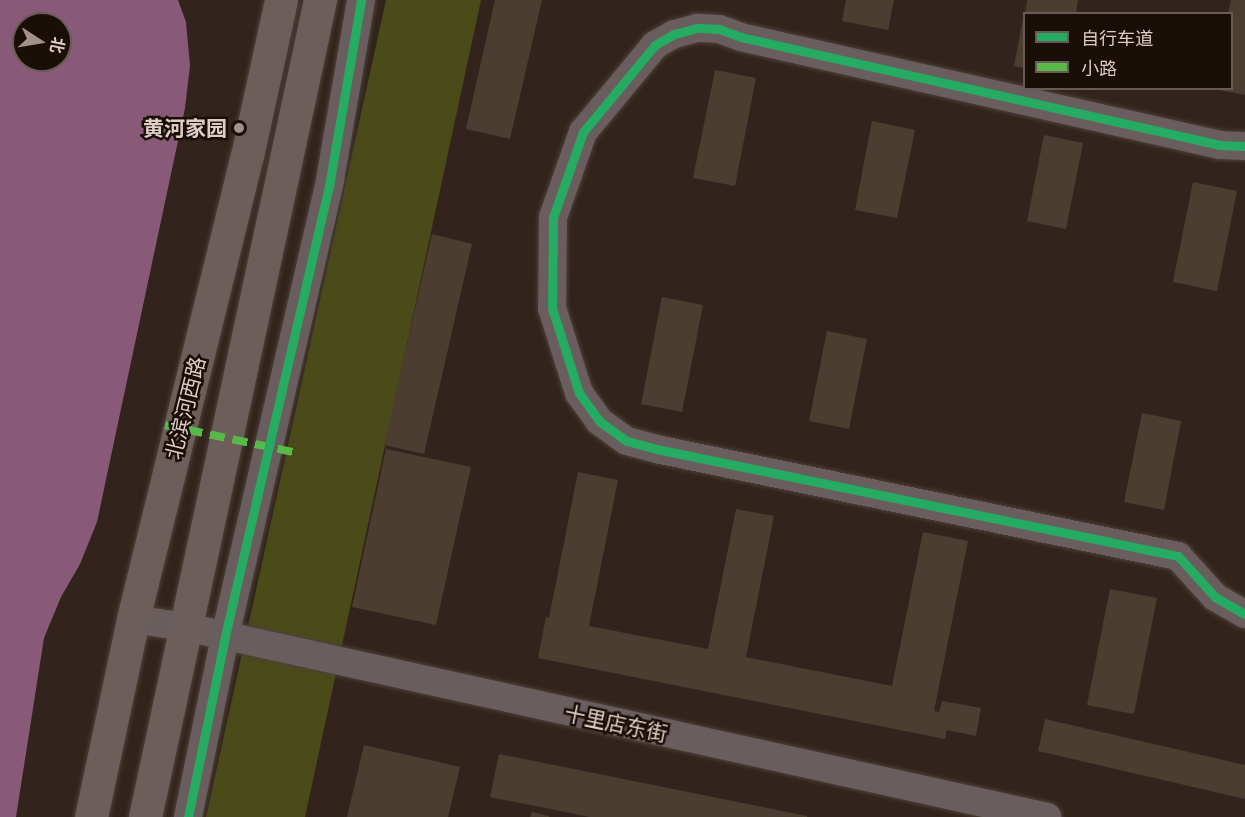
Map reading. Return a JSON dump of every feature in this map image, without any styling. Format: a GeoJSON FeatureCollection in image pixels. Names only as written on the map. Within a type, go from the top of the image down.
{"type":"FeatureCollection","features":[{"type":"Feature","properties":{"kind":"main road","name":"北滨河西路"},"geometry":{"type":"LineString","coordinates":[[91,817],[133,618],[247,156],[280,0]]}},
{"type":"Feature","properties":{"kind":"main road"},"geometry":{"type":"LineString","coordinates":[[145,817],[320,0]]}},
{"type":"Feature","properties":{"kind":"street"},"geometry":{"type":"LineString","coordinates":[[188,817],[225,636],[330,180],[361,0]]}},
{"type":"Feature","properties":{"kind":"street"},"geometry":{"type":"LineString","coordinates":[[1245,146],[1220,145],[764,42],[719,29],[686,31],[674,34],[655,45],[583,132],[553,217],[552,308],[579,393],[599,421],[627,441],[661,450],[1178,556],[1215,597],[1245,614]]}},
{"type":"Feature","properties":{"kind":"street","name":"十里店东街"},"geometry":{"type":"LineString","coordinates":[[133,618],[186,627],[1047,817]]}},
{"type":"Feature","properties":{"kind":"shaded area"},"geometry":{"type":"Polygon","coordinates":[[[0,0],[178,0],[186,22],[190,66],[185,108],[97,522],[80,564],[61,597],[44,638],[16,817],[0,817],[0,0]]]}},
{"type":"Feature","properties":{"kind":"shaded area"},"geometry":{"type":"Polygon","coordinates":[[[386,0],[481,0],[305,817],[206,817],[386,0]]]}},
{"type":"Feature","properties":{"kind":"building"},"geometry":{"type":"Polygon","coordinates":[[[495,0],[542,0],[510,139],[466,129],[495,0]]]}},
{"type":"Feature","properties":{"kind":"building"},"geometry":{"type":"Polygon","coordinates":[[[846,0],[894,0],[888,30],[842,21],[846,0]]]}},
{"type":"Feature","properties":{"kind":"building"},"geometry":{"type":"Polygon","coordinates":[[[1027,0],[1078,0],[1076,12],[1025,12],[1027,0]]]}},
{"type":"Feature","properties":{"kind":"building"},"geometry":{"type":"Polygon","coordinates":[[[1231,0],[1245,0],[1245,95],[1219,90],[1233,90],[1233,12],[1228,12],[1231,0]]]}},
{"type":"Feature","properties":{"kind":"building"},"geometry":{"type":"Polygon","coordinates":[[[1023,19],[1023,68],[1014,66],[1023,19]]]}},
{"type":"Feature","properties":{"kind":"building"},"geometry":{"type":"Polygon","coordinates":[[[715,70],[756,78],[735,186],[693,178],[715,70]]]}},
{"type":"Feature","properties":{"kind":"building"},"geometry":{"type":"Polygon","coordinates":[[[872,121],[915,130],[897,218],[855,210],[872,121]]]}},
{"type":"Feature","properties":{"kind":"building"},"geometry":{"type":"Polygon","coordinates":[[[1044,135],[1083,143],[1066,229],[1027,221],[1044,135]]]}},
{"type":"Feature","properties":{"kind":"building"},"geometry":{"type":"Polygon","coordinates":[[[1193,182],[1237,191],[1217,291],[1173,282],[1193,182]]]}},
{"type":"Feature","properties":{"kind":"building"},"geometry":{"type":"Polygon","coordinates":[[[432,234],[472,244],[424,454],[384,445],[432,234]]]}},
{"type":"Feature","properties":{"kind":"building"},"geometry":{"type":"Polygon","coordinates":[[[662,297],[703,305],[682,412],[641,404],[662,297]]]}},
{"type":"Feature","properties":{"kind":"building"},"geometry":{"type":"Polygon","coordinates":[[[827,331],[867,339],[849,429],[809,421],[827,331]]]}},
{"type":"Feature","properties":{"kind":"building"},"geometry":{"type":"Polygon","coordinates":[[[1142,413],[1181,421],[1164,510],[1124,502],[1142,413]]]}},
{"type":"Feature","properties":{"kind":"building"},"geometry":{"type":"Polygon","coordinates":[[[386,449],[471,467],[436,625],[352,607],[386,449]]]}},
{"type":"Feature","properties":{"kind":"building"},"geometry":{"type":"Polygon","coordinates":[[[578,472],[618,480],[589,626],[708,649],[736,509],[774,516],[746,657],[892,686],[923,532],[968,541],[934,711],[939,712],[942,701],[981,708],[976,736],[947,730],[945,739],[538,658],[546,617],[549,618],[578,472]]]}},
{"type":"Feature","properties":{"kind":"building"},"geometry":{"type":"Polygon","coordinates":[[[1110,589],[1157,598],[1134,714],[1087,705],[1110,589]]]}},
{"type":"Feature","properties":{"kind":"building"},"geometry":{"type":"Polygon","coordinates":[[[1045,719],[1245,765],[1245,799],[1038,751],[1045,719]]]}},
{"type":"Feature","properties":{"kind":"building"},"geometry":{"type":"Polygon","coordinates":[[[364,745],[460,767],[448,817],[347,817],[364,745]]]}},
{"type":"Feature","properties":{"kind":"building"},"geometry":{"type":"Polygon","coordinates":[[[499,754],[807,817],[590,817],[490,797],[499,754]]]}},
{"type":"Feature","properties":{"kind":"building"},"geometry":{"type":"Polygon","coordinates":[[[532,812],[549,816],[549,817],[530,817],[532,812]]]}},
{"type":"Feature","properties":{"kind":"marked path"},"geometry":{"type":"LineString","coordinates":[[165,425],[298,453]]}},
{"type":"Feature","properties":{"kind":"cycle path"},"geometry":{"type":"LineString","coordinates":[[188,817],[225,636],[330,180],[361,0]]}},
{"type":"Feature","properties":{"kind":"cycle path"},"geometry":{"type":"LineString","coordinates":[[1245,146],[1220,145],[741,37],[719,29],[697,28],[674,34],[655,45],[583,132],[553,217],[552,308],[579,393],[599,421],[627,441],[661,450],[1178,556],[1215,597],[1245,614]]}},
{"type":"Feature","properties":{"kind":"place","name":"黄河家园"},"geometry":{"type":"Point","coordinates":[239,128]}}]}
